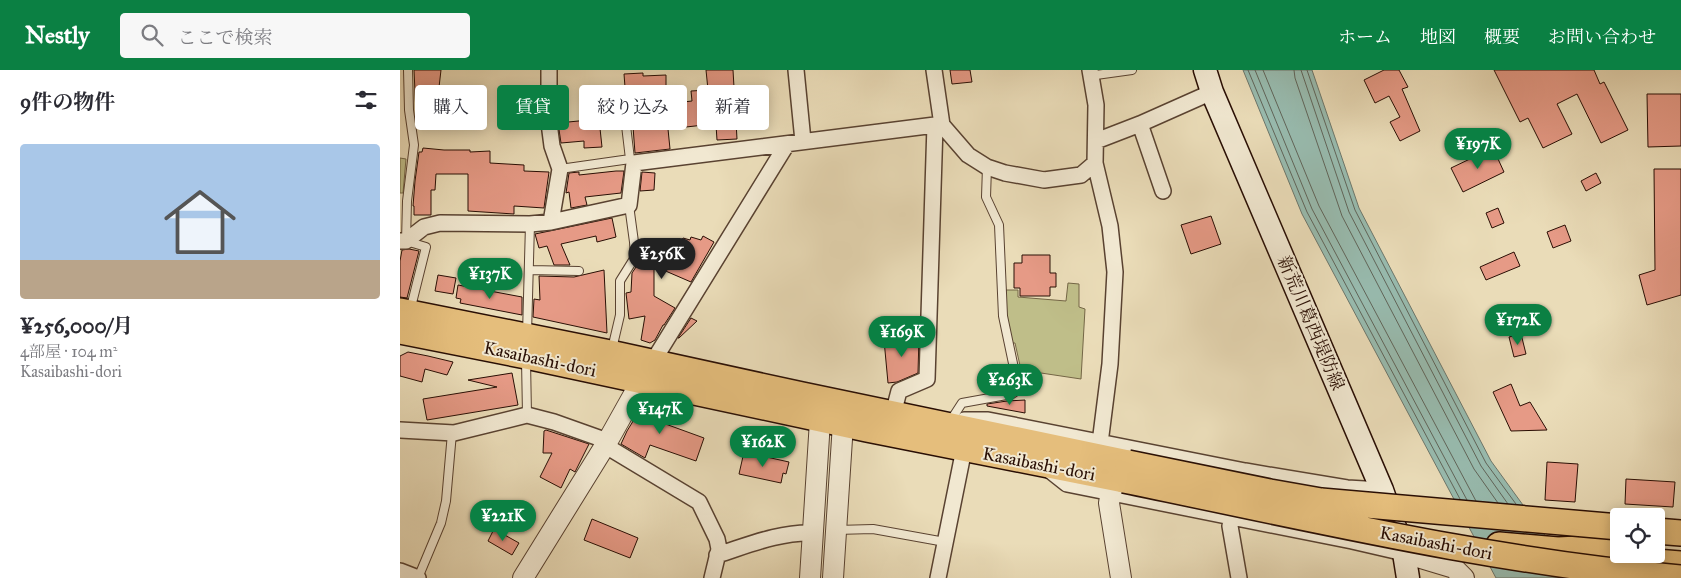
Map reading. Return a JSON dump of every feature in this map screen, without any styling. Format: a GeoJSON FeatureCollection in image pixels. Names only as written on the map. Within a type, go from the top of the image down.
{"type":"FeatureCollection","features":[{"type":"Feature","properties":{"kind":"main road","name":"新荒川葛西堤防線"},"geometry":{"type":"LineString","coordinates":[[1205,70],[1212,92],[1382,490],[1404,554],[1408,578]]}},
{"type":"Feature","properties":{"kind":"main road","name":"Kasaibashi-dori"},"geometry":{"type":"LineString","coordinates":[[402,324],[526,346],[832,412],[964,449],[1121,478],[1436,544],[1570,566],[1681,578]]}},
{"type":"Feature","properties":{"kind":"main road","name":"Kasaibashi-dori"},"geometry":{"type":"LineString","coordinates":[[526,346],[610,353],[647,372]]}},
{"type":"Feature","properties":{"kind":"main road","name":"Kasaibashi-dori"},"geometry":{"type":"LineString","coordinates":[[832,412],[893,414],[920,420],[1121,478],[1270,492],[1321,501],[1610,527]]}},
{"type":"Feature","properties":{"kind":"main road"},"geometry":{"type":"LineString","coordinates":[[1441,512],[1538,535],[1610,547]]}},
{"type":"Feature","properties":{"kind":"main road"},"geometry":{"type":"LineString","coordinates":[[1665,532],[1681,533]]}},
{"type":"Feature","properties":{"kind":"main road"},"geometry":{"type":"LineString","coordinates":[[1436,544],[1518,546],[1558,550],[1610,549]]}},
{"type":"Feature","properties":{"kind":"main road"},"geometry":{"type":"LineString","coordinates":[[1665,546],[1681,547]]}},
{"type":"Feature","properties":{"kind":"main road"},"geometry":{"type":"LineString","coordinates":[[1598,578],[1600,564],[1610,556]]}},
{"type":"Feature","properties":{"kind":"main road"},"geometry":{"type":"LineString","coordinates":[[1665,560],[1681,564]]}},
{"type":"Feature","properties":{"kind":"street"},"geometry":{"type":"LineString","coordinates":[[549,70],[549,123],[552,146],[560,169],[551,222]]}},
{"type":"Feature","properties":{"kind":"street"},"geometry":{"type":"LineString","coordinates":[[796,70],[803,142]]}},
{"type":"Feature","properties":{"kind":"street"},"geometry":{"type":"LineString","coordinates":[[893,414],[899,391],[927,379],[938,125],[934,70]]}},
{"type":"Feature","properties":{"kind":"street"},"geometry":{"type":"LineString","coordinates":[[1091,75],[1096,105],[1094,163],[1110,226],[1116,272],[1110,364],[1100,443]]}},
{"type":"Feature","properties":{"kind":"street"},"geometry":{"type":"LineString","coordinates":[[1096,141],[1212,92]]}},
{"type":"Feature","properties":{"kind":"street"},"geometry":{"type":"LineString","coordinates":[[1140,124],[1163,191]]}},
{"type":"Feature","properties":{"kind":"street"},"geometry":{"type":"LineString","coordinates":[[403,241],[424,228],[440,223],[530,224],[551,222],[628,205],[632,161],[938,125]]}},
{"type":"Feature","properties":{"kind":"street"},"geometry":{"type":"LineString","coordinates":[[938,125],[968,155],[987,167],[1005,174],[1044,180],[1081,175],[1094,163]]}},
{"type":"Feature","properties":{"kind":"street"},"geometry":{"type":"LineString","coordinates":[[529,577],[647,372],[787,144]]}},
{"type":"Feature","properties":{"kind":"street"},"geometry":{"type":"LineString","coordinates":[[832,412],[836,530],[833,578]]}},
{"type":"Feature","properties":{"kind":"street"},"geometry":{"type":"LineString","coordinates":[[810,578],[812,533],[832,412]]}},
{"type":"Feature","properties":{"kind":"street"},"geometry":{"type":"LineString","coordinates":[[400,430],[452,432],[526,415],[554,422],[600,438],[611,449],[699,502],[717,539],[718,549],[712,578]]}},
{"type":"Feature","properties":{"kind":"street"},"geometry":{"type":"LineString","coordinates":[[920,420],[988,420],[1245,471],[1382,490]]}},
{"type":"Feature","properties":{"kind":"street"},"geometry":{"type":"LineString","coordinates":[[938,578],[964,449]]}},
{"type":"Feature","properties":{"kind":"street"},"geometry":{"type":"LineString","coordinates":[[1121,578],[1109,503],[1121,478],[1232,517],[1352,541],[1454,568],[1464,578]]}},
{"type":"Feature","properties":{"kind":"street"},"geometry":{"type":"LineString","coordinates":[[1232,517],[1230,526],[1239,578]]}},
{"type":"Feature","properties":{"kind":"street"},"geometry":{"type":"LineString","coordinates":[[717,555],[774,536],[812,533]]}},
{"type":"Feature","properties":{"kind":"street"},"geometry":{"type":"LineString","coordinates":[[400,571],[418,578]]}},
{"type":"Feature","properties":{"kind":"lane"},"geometry":{"type":"LineString","coordinates":[[402,324],[426,247],[403,241],[414,145],[409,110],[408,70]]}},
{"type":"Feature","properties":{"kind":"lane"},"geometry":{"type":"LineString","coordinates":[[1091,75],[1132,70]]}},
{"type":"Feature","properties":{"kind":"lane"},"geometry":{"type":"LineString","coordinates":[[560,169],[632,161],[628,130]]}},
{"type":"Feature","properties":{"kind":"lane"},"geometry":{"type":"LineString","coordinates":[[951,420],[962,404],[1015,392],[1015,373],[1003,316],[999,225],[986,197],[987,167]]}},
{"type":"Feature","properties":{"kind":"lane"},"geometry":{"type":"LineString","coordinates":[[610,353],[620,315],[620,281],[635,257],[628,205]]}},
{"type":"Feature","properties":{"kind":"lane"},"geometry":{"type":"LineString","coordinates":[[526,415],[530,224]]}},
{"type":"Feature","properties":{"kind":"lane"},"geometry":{"type":"LineString","coordinates":[[530,270],[579,271]]}},
{"type":"Feature","properties":{"kind":"lane"},"geometry":{"type":"LineString","coordinates":[[418,578],[441,523],[446,501],[452,432]]}},
{"type":"Feature","properties":{"kind":"lane"},"geometry":{"type":"LineString","coordinates":[[836,530],[873,529],[945,542]]}},
{"type":"Feature","properties":{"kind":"shaded area"},"geometry":{"type":"Polygon","coordinates":[[[400,158],[406,159],[403,193],[400,193],[400,158]]]}},
{"type":"Feature","properties":{"kind":"shaded area"},"geometry":{"type":"Polygon","coordinates":[[[1068,283],[1079,284],[1079,307],[1085,309],[1081,379],[1021,370],[1015,343],[1012,343],[1005,319],[1006,290],[1018,290],[1018,297],[1066,301],[1068,283]]]}},
{"type":"Feature","properties":{"kind":"water"},"geometry":{"type":"Polygon","coordinates":[[[1243,70],[1312,70],[1359,208],[1491,461],[1576,578],[1496,578],[1302,214],[1243,70]]]}},
{"type":"Feature","properties":{"kind":"building"},"geometry":{"type":"Polygon","coordinates":[[[414,70],[441,70],[439,85],[415,85],[415,92],[414,70]]]}},
{"type":"Feature","properties":{"kind":"building"},"geometry":{"type":"Polygon","coordinates":[[[706,70],[733,70],[734,85],[708,85],[706,70]]]}},
{"type":"Feature","properties":{"kind":"building"},"geometry":{"type":"Polygon","coordinates":[[[950,70],[970,70],[972,82],[952,84],[950,70]]]}},
{"type":"Feature","properties":{"kind":"building"},"geometry":{"type":"Polygon","coordinates":[[[1384,70],[1399,70],[1408,87],[1402,89],[1420,131],[1400,141],[1390,122],[1400,117],[1389,96],[1375,103],[1364,80],[1384,70]]]}},
{"type":"Feature","properties":{"kind":"building"},"geometry":{"type":"Polygon","coordinates":[[[1494,70],[1594,70],[1600,84],[1604,82],[1628,130],[1601,143],[1577,94],[1557,104],[1572,134],[1543,148],[1528,118],[1520,122],[1494,70]]]}},
{"type":"Feature","properties":{"kind":"building"},"geometry":{"type":"Polygon","coordinates":[[[643,73],[643,76],[666,75],[666,85],[625,85],[624,74],[643,73]]]}},
{"type":"Feature","properties":{"kind":"building"},"geometry":{"type":"Polygon","coordinates":[[[691,91],[697,91],[697,126],[687,127],[687,102],[692,101],[691,91]]]}},
{"type":"Feature","properties":{"kind":"building"},"geometry":{"type":"Polygon","coordinates":[[[1647,94],[1681,94],[1681,146],[1648,147],[1647,94]]]}},
{"type":"Feature","properties":{"kind":"building"},"geometry":{"type":"Polygon","coordinates":[[[579,121],[579,130],[600,130],[602,147],[584,148],[584,141],[561,143],[559,130],[569,130],[569,122],[579,121]]]}},
{"type":"Feature","properties":{"kind":"building"},"geometry":{"type":"Polygon","coordinates":[[[633,130],[668,130],[670,149],[635,153],[633,130]]]}},
{"type":"Feature","properties":{"kind":"building"},"geometry":{"type":"Polygon","coordinates":[[[716,130],[736,130],[737,139],[717,140],[716,130]]]}},
{"type":"Feature","properties":{"kind":"building"},"geometry":{"type":"Polygon","coordinates":[[[423,148],[470,150],[470,152],[490,151],[490,163],[524,165],[524,171],[549,172],[544,208],[514,206],[514,214],[468,211],[468,174],[436,174],[435,190],[431,190],[431,215],[414,215],[415,181],[419,152],[422,152],[423,148]]]}},
{"type":"Feature","properties":{"kind":"building"},"geometry":{"type":"Polygon","coordinates":[[[1493,148],[1504,172],[1463,192],[1451,168],[1493,148]]]}},
{"type":"Feature","properties":{"kind":"building"},"geometry":{"type":"Polygon","coordinates":[[[1654,169],[1681,169],[1681,295],[1647,305],[1639,275],[1655,270],[1654,169]]]}},
{"type":"Feature","properties":{"kind":"building"},"geometry":{"type":"Polygon","coordinates":[[[624,171],[621,193],[585,197],[587,205],[571,208],[569,192],[566,193],[569,173],[579,172],[579,175],[624,171]]]}},
{"type":"Feature","properties":{"kind":"building"},"geometry":{"type":"Polygon","coordinates":[[[642,172],[655,173],[654,190],[640,191],[642,172]]]}},
{"type":"Feature","properties":{"kind":"building"},"geometry":{"type":"Polygon","coordinates":[[[1596,173],[1601,183],[1586,191],[1581,181],[1596,173]]]}},
{"type":"Feature","properties":{"kind":"building"},"geometry":{"type":"Polygon","coordinates":[[[1498,208],[1504,223],[1492,228],[1486,213],[1498,208]]]}},
{"type":"Feature","properties":{"kind":"building"},"geometry":{"type":"Polygon","coordinates":[[[1211,216],[1221,244],[1191,254],[1181,225],[1211,216]]]}},
{"type":"Feature","properties":{"kind":"building"},"geometry":{"type":"Polygon","coordinates":[[[612,218],[616,237],[597,242],[596,236],[561,244],[570,265],[554,265],[547,246],[539,248],[535,234],[612,218]]]}},
{"type":"Feature","properties":{"kind":"building"},"geometry":{"type":"Polygon","coordinates":[[[1565,225],[1571,241],[1553,248],[1547,232],[1565,225]]]}},
{"type":"Feature","properties":{"kind":"building"},"geometry":{"type":"Polygon","coordinates":[[[703,236],[714,242],[691,282],[654,266],[654,296],[675,308],[655,340],[650,343],[641,340],[645,316],[629,319],[626,293],[631,292],[632,273],[636,267],[642,267],[641,244],[681,242],[683,238],[690,240],[691,237],[701,240],[703,236]]]}},
{"type":"Feature","properties":{"kind":"building"},"geometry":{"type":"Polygon","coordinates":[[[402,250],[419,251],[407,298],[400,297],[400,261],[402,250]]]}},
{"type":"Feature","properties":{"kind":"building"},"geometry":{"type":"Polygon","coordinates":[[[1514,252],[1520,266],[1486,280],[1480,267],[1514,252]]]}},
{"type":"Feature","properties":{"kind":"building"},"geometry":{"type":"Polygon","coordinates":[[[1022,255],[1050,255],[1050,273],[1056,273],[1056,287],[1050,287],[1050,296],[1020,296],[1020,288],[1014,288],[1014,263],[1022,263],[1022,255]]]}},
{"type":"Feature","properties":{"kind":"building"},"geometry":{"type":"Polygon","coordinates":[[[604,270],[607,333],[533,317],[534,299],[540,300],[539,276],[574,277],[604,270]]]}},
{"type":"Feature","properties":{"kind":"building"},"geometry":{"type":"Polygon","coordinates":[[[438,275],[456,278],[453,294],[435,291],[438,275]]]}},
{"type":"Feature","properties":{"kind":"building"},"geometry":{"type":"Polygon","coordinates":[[[458,285],[522,297],[522,315],[460,303],[461,299],[456,298],[458,285]]]}},
{"type":"Feature","properties":{"kind":"building"},"geometry":{"type":"Polygon","coordinates":[[[691,318],[697,321],[678,338],[691,318]]]}},
{"type":"Feature","properties":{"kind":"building"},"geometry":{"type":"Polygon","coordinates":[[[1521,334],[1526,354],[1514,357],[1509,337],[1521,334]]]}},
{"type":"Feature","properties":{"kind":"building"},"geometry":{"type":"Polygon","coordinates":[[[919,337],[918,373],[897,382],[888,383],[884,340],[919,337]]]}},
{"type":"Feature","properties":{"kind":"building"},"geometry":{"type":"Polygon","coordinates":[[[408,352],[453,362],[447,375],[425,369],[422,382],[400,376],[400,356],[408,352]]]}},
{"type":"Feature","properties":{"kind":"building"},"geometry":{"type":"Polygon","coordinates":[[[512,373],[518,405],[427,420],[423,399],[497,387],[468,380],[512,373]]]}},
{"type":"Feature","properties":{"kind":"building"},"geometry":{"type":"Polygon","coordinates":[[[1511,384],[1520,406],[1530,402],[1547,430],[1511,431],[1493,392],[1511,384]]]}},
{"type":"Feature","properties":{"kind":"building"},"geometry":{"type":"Polygon","coordinates":[[[1025,400],[1025,413],[987,406],[987,404],[1025,400]]]}},
{"type":"Feature","properties":{"kind":"building"},"geometry":{"type":"Polygon","coordinates":[[[651,402],[667,405],[660,422],[704,438],[696,461],[650,445],[645,458],[621,444],[643,405],[651,402]]]}},
{"type":"Feature","properties":{"kind":"building"},"geometry":{"type":"Polygon","coordinates":[[[546,430],[589,444],[575,472],[570,469],[561,488],[540,477],[552,453],[543,453],[544,431],[546,430]]]}},
{"type":"Feature","properties":{"kind":"building"},"geometry":{"type":"Polygon","coordinates":[[[744,452],[789,462],[786,474],[783,473],[781,483],[739,474],[744,452]]]}},
{"type":"Feature","properties":{"kind":"building"},"geometry":{"type":"Polygon","coordinates":[[[1547,462],[1578,464],[1575,502],[1545,500],[1547,462]]]}},
{"type":"Feature","properties":{"kind":"building"},"geometry":{"type":"Polygon","coordinates":[[[1626,479],[1675,482],[1673,507],[1625,504],[1626,479]]]}},
{"type":"Feature","properties":{"kind":"building"},"geometry":{"type":"Polygon","coordinates":[[[592,519],[638,538],[630,558],[584,540],[592,519]]]}},
{"type":"Feature","properties":{"kind":"building"},"geometry":{"type":"Polygon","coordinates":[[[494,529],[519,543],[512,555],[488,541],[494,529]]]}}]}
